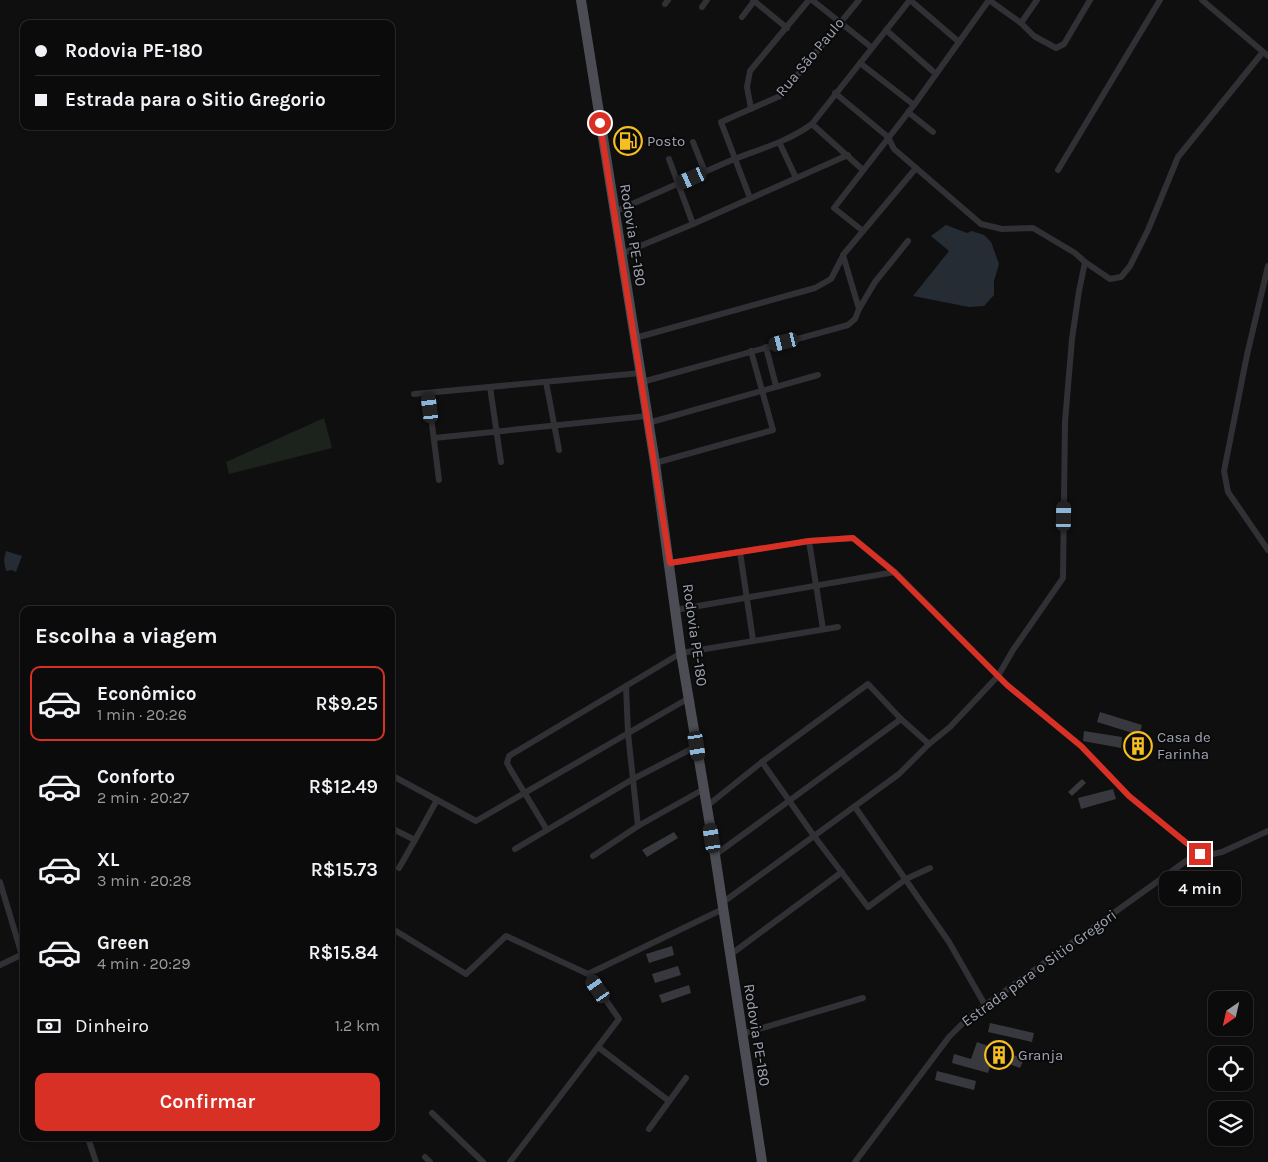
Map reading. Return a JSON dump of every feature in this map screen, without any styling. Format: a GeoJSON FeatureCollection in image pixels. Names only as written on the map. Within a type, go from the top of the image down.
{"type":"FeatureCollection","features":[{"type":"Feature","properties":{"kind":"main road","name":"Rodovia PE-180"},"geometry":{"type":"LineString","coordinates":[[581,0],[620,254],[655,463],[681,653],[715,855],[762,1162]]}},
{"type":"Feature","properties":{"kind":"street"},"geometry":{"type":"LineString","coordinates":[[702,7],[707,0]]}},
{"type":"Feature","properties":{"kind":"street"},"geometry":{"type":"LineString","coordinates":[[742,17],[754,0],[787,28]]}},
{"type":"Feature","properties":{"kind":"street"},"geometry":{"type":"LineString","coordinates":[[751,109],[747,87],[750,70],[810,0],[871,47]]}},
{"type":"Feature","properties":{"kind":"street","name":"Rua São Paulo"},"geometry":{"type":"LineString","coordinates":[[750,198],[721,122],[777,99],[859,0]]}},
{"type":"Feature","properties":{"kind":"street"},"geometry":{"type":"LineString","coordinates":[[614,212],[736,159],[780,144],[799,134],[812,124],[910,0],[959,42]]}},
{"type":"Feature","properties":{"kind":"street"},"geometry":{"type":"LineString","coordinates":[[978,0],[985,5]]}},
{"type":"Feature","properties":{"kind":"street"},"geometry":{"type":"LineString","coordinates":[[863,231],[834,208],[914,105],[989,0],[1021,23],[1034,36],[1049,46],[1059,48],[1064,44],[1090,0]]}},
{"type":"Feature","properties":{"kind":"street"},"geometry":{"type":"LineString","coordinates":[[1021,23],[1037,0]]}},
{"type":"Feature","properties":{"kind":"street"},"geometry":{"type":"LineString","coordinates":[[1058,170],[1160,0]]}},
{"type":"Feature","properties":{"kind":"street"},"geometry":{"type":"LineString","coordinates":[[835,93],[888,137],[894,149],[981,224],[1002,229],[1033,228],[1075,253],[1110,279],[1118,278],[1126,272],[1148,230],[1175,162],[1265,54],[1202,0]]}},
{"type":"Feature","properties":{"kind":"street"},"geometry":{"type":"LineString","coordinates":[[886,30],[936,74]]}},
{"type":"Feature","properties":{"kind":"street"},"geometry":{"type":"LineString","coordinates":[[860,63],[914,105]]}},
{"type":"Feature","properties":{"kind":"street"},"geometry":{"type":"LineString","coordinates":[[908,112],[933,132]]}},
{"type":"Feature","properties":{"kind":"street"},"geometry":{"type":"LineString","coordinates":[[812,124],[864,170]]}},
{"type":"Feature","properties":{"kind":"street"},"geometry":{"type":"LineString","coordinates":[[693,142],[705,172]]}},
{"type":"Feature","properties":{"kind":"street"},"geometry":{"type":"LineString","coordinates":[[780,144],[796,178]]}},
{"type":"Feature","properties":{"kind":"street"},"geometry":{"type":"LineString","coordinates":[[620,254],[693,224],[848,155]]}},
{"type":"Feature","properties":{"kind":"street"},"geometry":{"type":"LineString","coordinates":[[669,159],[693,224]]}},
{"type":"Feature","properties":{"kind":"street"},"geometry":{"type":"LineString","coordinates":[[635,338],[815,288],[831,279],[843,255],[916,168]]}},
{"type":"Feature","properties":{"kind":"street"},"geometry":{"type":"LineString","coordinates":[[414,394],[546,382],[641,377],[845,327],[855,319],[875,282],[908,241]]}},
{"type":"Feature","properties":{"kind":"street"},"geometry":{"type":"LineString","coordinates":[[843,255],[859,309]]}},
{"type":"Feature","properties":{"kind":"street"},"geometry":{"type":"LineString","coordinates":[[588,974],[722,906],[899,774],[929,744],[950,727],[998,676],[1013,650],[1063,578],[1065,422],[1075,320],[1085,262]]}},
{"type":"Feature","properties":{"kind":"street"},"geometry":{"type":"LineString","coordinates":[[1268,266],[1246,355],[1224,471],[1228,492],[1268,550]]}},
{"type":"Feature","properties":{"kind":"street"},"geometry":{"type":"LineString","coordinates":[[766,347],[776,386]]}},
{"type":"Feature","properties":{"kind":"street"},"geometry":{"type":"LineString","coordinates":[[655,463],[773,430],[751,351]]}},
{"type":"Feature","properties":{"kind":"street"},"geometry":{"type":"LineString","coordinates":[[434,438],[555,425],[648,419],[818,375]]}},
{"type":"Feature","properties":{"kind":"street"},"geometry":{"type":"LineString","coordinates":[[546,382],[559,450]]}},
{"type":"Feature","properties":{"kind":"street"},"geometry":{"type":"LineString","coordinates":[[490,387],[501,462]]}},
{"type":"Feature","properties":{"kind":"street"},"geometry":{"type":"LineString","coordinates":[[428,393],[439,480]]}},
{"type":"Feature","properties":{"kind":"street"},"geometry":{"type":"LineString","coordinates":[[670,563],[809,541],[853,538],[894,572],[998,676],[1081,746],[1129,796],[1200,854]]}},
{"type":"Feature","properties":{"kind":"street"},"geometry":{"type":"LineString","coordinates":[[809,541],[823,629]]}},
{"type":"Feature","properties":{"kind":"street"},"geometry":{"type":"LineString","coordinates":[[740,552],[753,640]]}},
{"type":"Feature","properties":{"kind":"street"},"geometry":{"type":"LineString","coordinates":[[675,610],[894,572]]}},
{"type":"Feature","properties":{"kind":"street"},"geometry":{"type":"LineString","coordinates":[[547,830],[507,763],[512,753],[681,653],[838,626]]}},
{"type":"Feature","properties":{"kind":"street"},"geometry":{"type":"LineString","coordinates":[[707,806],[762,762],[868,684],[901,719],[929,744]]}},
{"type":"Feature","properties":{"kind":"street"},"geometry":{"type":"LineString","coordinates":[[626,686],[628,733],[638,826]]}},
{"type":"Feature","properties":{"kind":"street"},"geometry":{"type":"LineString","coordinates":[[395,777],[476,821],[689,698]]}},
{"type":"Feature","properties":{"kind":"street"},"geometry":{"type":"LineString","coordinates":[[715,855],[901,719]]}},
{"type":"Feature","properties":{"kind":"street"},"geometry":{"type":"LineString","coordinates":[[515,850],[633,779],[697,746]]}},
{"type":"Feature","properties":{"kind":"street"},"geometry":{"type":"LineString","coordinates":[[762,762],[814,836],[868,907],[906,879],[930,868]]}},
{"type":"Feature","properties":{"kind":"street"},"geometry":{"type":"LineString","coordinates":[[593,856],[638,826],[704,789]]}},
{"type":"Feature","properties":{"kind":"street"},"geometry":{"type":"LineString","coordinates":[[399,868],[438,800]]}},
{"type":"Feature","properties":{"kind":"street"},"geometry":{"type":"LineString","coordinates":[[855,807],[949,942],[985,1005]]}},
{"type":"Feature","properties":{"kind":"street"},"geometry":{"type":"LineString","coordinates":[[395,830],[415,840]]}},
{"type":"Feature","properties":{"kind":"street","name":"Estrada para o Sitio Gregori"},"geometry":{"type":"LineString","coordinates":[[855,1162],[949,1037],[963,1022],[1186,861],[1200,854],[1208,855],[1222,852],[1268,831]]}},
{"type":"Feature","properties":{"kind":"street"},"geometry":{"type":"LineString","coordinates":[[730,955],[842,872]]}},
{"type":"Feature","properties":{"kind":"street"},"geometry":{"type":"LineString","coordinates":[[0,882],[20,948]]}},
{"type":"Feature","properties":{"kind":"street"},"geometry":{"type":"LineString","coordinates":[[395,930],[466,974],[506,936],[588,974],[618,1019],[510,1162]]}},
{"type":"Feature","properties":{"kind":"street"},"geometry":{"type":"LineString","coordinates":[[0,965],[20,959]]}},
{"type":"Feature","properties":{"kind":"street"},"geometry":{"type":"LineString","coordinates":[[742,1034],[863,998]]}},
{"type":"Feature","properties":{"kind":"street"},"geometry":{"type":"LineString","coordinates":[[598,1047],[669,1101]]}},
{"type":"Feature","properties":{"kind":"street"},"geometry":{"type":"LineString","coordinates":[[649,1129],[686,1078]]}},
{"type":"Feature","properties":{"kind":"street"},"geometry":{"type":"LineString","coordinates":[[432,1113],[483,1162]]}},
{"type":"Feature","properties":{"kind":"street"},"geometry":{"type":"LineString","coordinates":[[89,1141],[96,1162]]}},
{"type":"Feature","properties":{"kind":"shaded area"},"geometry":{"type":"Polygon","coordinates":[[[946,225],[967,233],[972,231],[984,235],[991,242],[999,264],[994,281],[994,295],[984,306],[969,307],[913,296],[949,251],[931,236],[946,225]]]}},
{"type":"Feature","properties":{"kind":"shaded area"},"geometry":{"type":"Polygon","coordinates":[[[324,418],[332,448],[229,474],[226,462],[324,418]]]}},
{"type":"Feature","properties":{"kind":"shaded area"},"geometry":{"type":"Polygon","coordinates":[[[6,551],[22,556],[16,572],[12,570],[6,571],[4,560],[6,551]]]}},
{"type":"Feature","properties":{"kind":"building"},"geometry":{"type":"Polygon","coordinates":[[[1100,712],[1142,725],[1139,735],[1097,722],[1100,712]]]}},
{"type":"Feature","properties":{"kind":"building"},"geometry":{"type":"Polygon","coordinates":[[[1084,731],[1122,737],[1121,748],[1083,741],[1084,731]]]}},
{"type":"Feature","properties":{"kind":"building","name":"Casa de Farinha"},"geometry":{"type":"Polygon","coordinates":[[[1138,737],[1148,749],[1139,756],[1126,744],[1138,737]]]}},
{"type":"Feature","properties":{"kind":"building"},"geometry":{"type":"Polygon","coordinates":[[[1082,779],[1086,783],[1072,796],[1068,792],[1082,779]]]}},
{"type":"Feature","properties":{"kind":"building"},"geometry":{"type":"Polygon","coordinates":[[[1113,789],[1116,799],[1081,809],[1078,798],[1113,789]]]}},
{"type":"Feature","properties":{"kind":"building"},"geometry":{"type":"Polygon","coordinates":[[[674,832],[678,838],[647,857],[642,850],[674,832]]]}},
{"type":"Feature","properties":{"kind":"building"},"geometry":{"type":"Polygon","coordinates":[[[672,946],[674,955],[649,963],[646,954],[672,946]]]}},
{"type":"Feature","properties":{"kind":"building"},"geometry":{"type":"Polygon","coordinates":[[[678,966],[681,975],[655,983],[652,974],[678,966]]]}},
{"type":"Feature","properties":{"kind":"building"},"geometry":{"type":"Polygon","coordinates":[[[689,985],[691,993],[662,1003],[659,995],[689,985]]]}},
{"type":"Feature","properties":{"kind":"building","name":"Granja"},"geometry":{"type":"Polygon","coordinates":[[[990,1023],[1034,1033],[1032,1042],[988,1032],[990,1023]]]}},
{"type":"Feature","properties":{"kind":"building"},"geometry":{"type":"Polygon","coordinates":[[[977,1042],[1024,1059],[1020,1068],[993,1058],[988,1073],[952,1063],[954,1054],[971,1059],[977,1042]]]}},
{"type":"Feature","properties":{"kind":"building"},"geometry":{"type":"Polygon","coordinates":[[[937,1071],[976,1081],[974,1090],[935,1080],[937,1071]]]}},
{"type":"Feature","properties":{"kind":"place","name":"Posto"},"geometry":{"type":"Point","coordinates":[628,141]}},
{"type":"Feature","properties":{"kind":"place","name":"Casa de Farinha"},"geometry":{"type":"Point","coordinates":[1138,746]}},
{"type":"Feature","properties":{"kind":"place","name":"Granja"},"geometry":{"type":"Point","coordinates":[999,1055]}},
{"type":"Feature","properties":{"kind":"route"},"geometry":{"type":"LineString","coordinates":[[600,123],[670,563],[809,541],[853,538],[894,572],[1007,685],[1081,746],[1129,796],[1200,854]]}}]}
